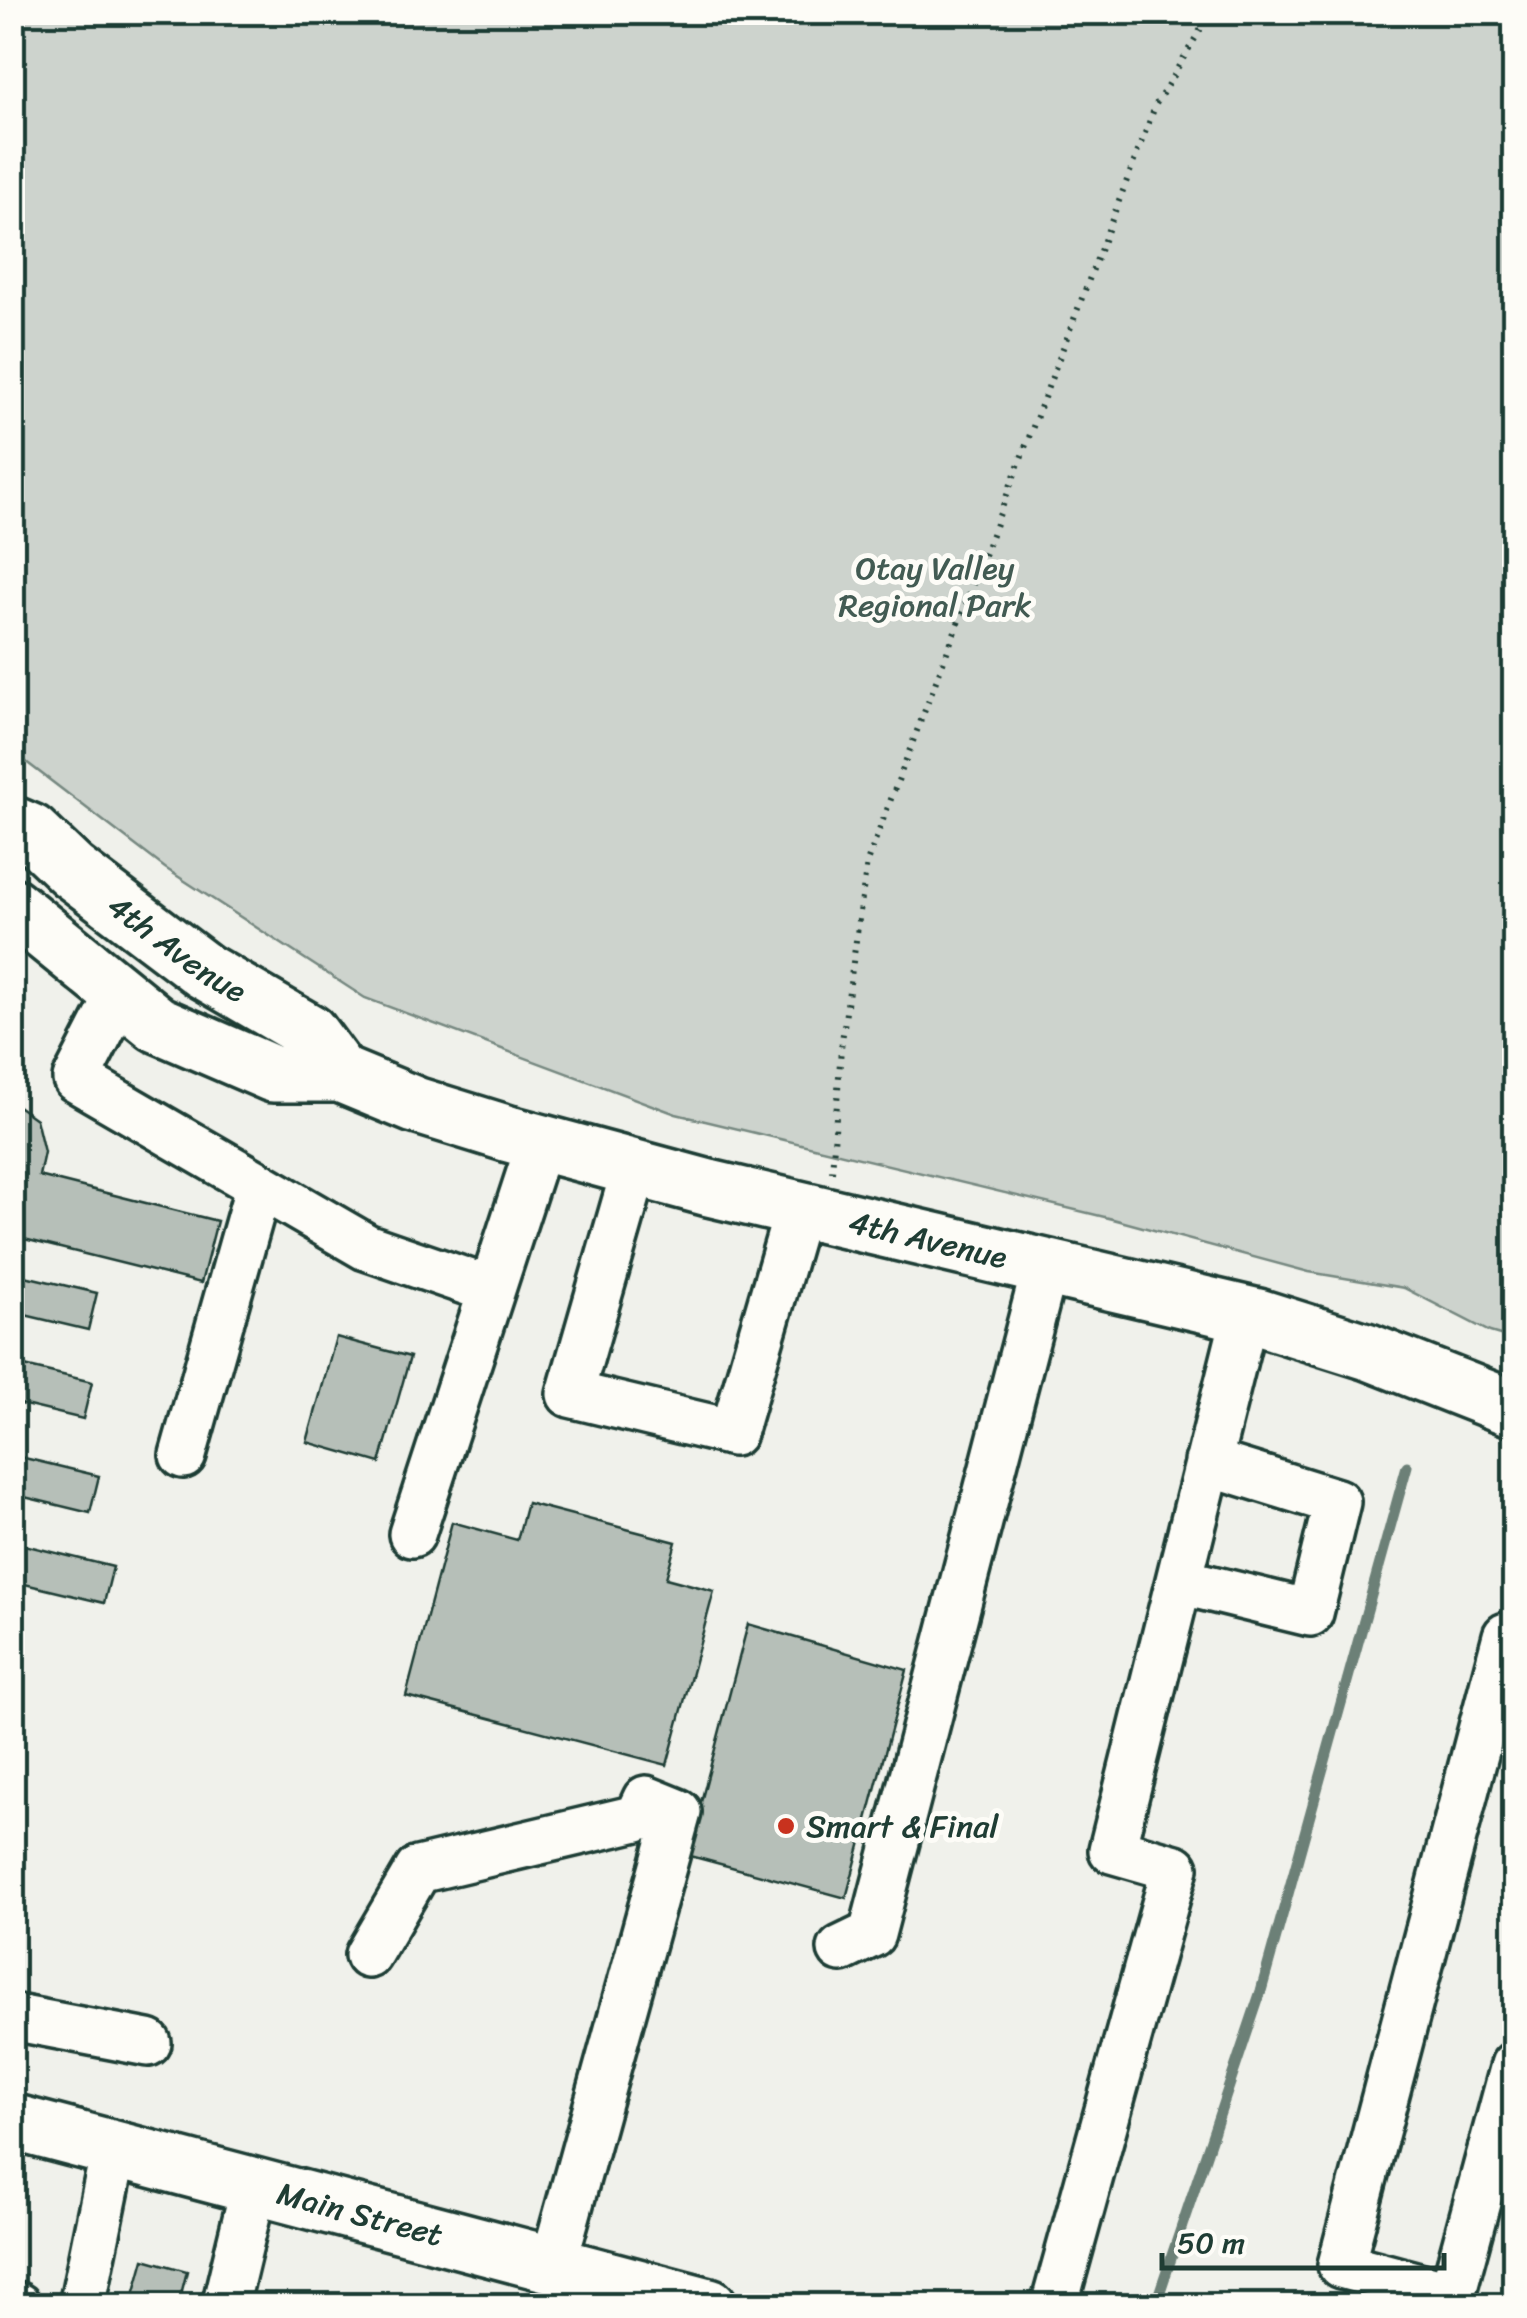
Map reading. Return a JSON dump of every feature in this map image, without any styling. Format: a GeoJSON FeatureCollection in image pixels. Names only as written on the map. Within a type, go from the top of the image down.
{"type":"FeatureCollection","features":[{"type":"Feature","properties":{"kind":"main road","name":"4th Avenue"},"geometry":{"type":"LineString","coordinates":[[12,824],[31,832],[72,871],[204,971],[309,1032],[340,1074]]}},
{"type":"Feature","properties":{"kind":"main road","name":"4th Avenue"},"geometry":{"type":"LineString","coordinates":[[12,906],[157,1024],[273,1074],[340,1074],[415,1105],[635,1168],[1245,1314],[1370,1352],[1514,1410]]}},
{"type":"Feature","properties":{"kind":"main road","name":"Main Street"},"geometry":{"type":"LineString","coordinates":[[12,2122],[688,2303]]}},
{"type":"Feature","properties":{"kind":"lane"},"geometry":{"type":"LineString","coordinates":[[120,994],[76,1079],[366,1247],[492,1290]]}},
{"type":"Feature","properties":{"kind":"lane"},"geometry":{"type":"LineString","coordinates":[[412,1534],[540,1142]]}},
{"type":"Feature","properties":{"kind":"lane"},"geometry":{"type":"LineString","coordinates":[[635,1168],[570,1394],[733,1433],[813,1211]]}},
{"type":"Feature","properties":{"kind":"lane"},"geometry":{"type":"LineString","coordinates":[[183,1455],[258,1185]]}},
{"type":"Feature","properties":{"kind":"lane"},"geometry":{"type":"LineString","coordinates":[[840,1949],[872,1934],[1045,1268]]}},
{"type":"Feature","properties":{"kind":"lane"},"geometry":{"type":"LineString","coordinates":[[1054,2306],[1175,1868],[1112,1850],[1245,1314]]}},
{"type":"Feature","properties":{"kind":"lane"},"geometry":{"type":"LineString","coordinates":[[1179,1581],[1310,1613],[1315,1594],[1337,1502],[1208,1462]]}},
{"type":"Feature","properties":{"kind":"lane"},"geometry":{"type":"LineString","coordinates":[[1514,1642],[1506,1636],[1341,2264],[1450,2300],[1514,2065]]}},
{"type":"Feature","properties":{"kind":"lane"},"geometry":{"type":"LineString","coordinates":[[368,1956],[418,1870],[637,1818],[646,1799],[678,1812],[553,2265]]}},
{"type":"Feature","properties":{"kind":"lane"},"geometry":{"type":"LineString","coordinates":[[12,2017],[148,2043]]}},
{"type":"Feature","properties":{"kind":"lane"},"geometry":{"type":"LineString","coordinates":[[82,2306],[114,2149]]}},
{"type":"Feature","properties":{"kind":"lane"},"geometry":{"type":"LineString","coordinates":[[225,2306],[254,2186]]}},
{"type":"Feature","properties":{"kind":"path"},"geometry":{"type":"LineString","coordinates":[[813,1211],[842,1048],[867,862],[1156,104],[1211,12]]}},
{"type":"Feature","properties":{"kind":"green space","name":"Otay Valley Regional Park"},"geometry":{"type":"Polygon","coordinates":[[[12,13],[1514,13],[1514,1339],[1490,1332],[1404,1288],[1309,1272],[1113,1219],[676,1114],[365,998],[165,868],[25,761],[12,745],[12,13]]]}},
{"type":"Feature","properties":{"kind":"building"},"geometry":{"type":"Polygon","coordinates":[[[12,1102],[36,1119],[44,1152],[39,1176],[217,1221],[201,1283],[12,1236],[12,1102]]]}},
{"type":"Feature","properties":{"kind":"building"},"geometry":{"type":"Polygon","coordinates":[[[12,1273],[97,1293],[88,1330],[12,1312],[12,1273]]]}},
{"type":"Feature","properties":{"kind":"building"},"geometry":{"type":"Polygon","coordinates":[[[336,1337],[410,1357],[380,1463],[307,1442],[336,1337]]]}},
{"type":"Feature","properties":{"kind":"building"},"geometry":{"type":"Polygon","coordinates":[[[12,1363],[92,1382],[83,1419],[12,1402],[12,1363]]]}},
{"type":"Feature","properties":{"kind":"building"},"geometry":{"type":"Polygon","coordinates":[[[12,1455],[99,1476],[90,1513],[12,1494],[12,1455]]]}},
{"type":"Feature","properties":{"kind":"building"},"geometry":{"type":"Polygon","coordinates":[[[527,1503],[676,1542],[666,1578],[714,1591],[667,1765],[406,1696],[452,1522],[517,1540],[527,1503]]]}},
{"type":"Feature","properties":{"kind":"building"},"geometry":{"type":"Polygon","coordinates":[[[12,1542],[113,1567],[104,1603],[12,1581],[12,1542]]]}},
{"type":"Feature","properties":{"kind":"building"},"geometry":{"type":"Polygon","coordinates":[[[748,1624],[907,1670],[846,1898],[687,1855],[748,1624]]]}},
{"type":"Feature","properties":{"kind":"building"},"geometry":{"type":"Polygon","coordinates":[[[144,2259],[187,2271],[178,2306],[131,2306],[144,2259]]]}},
{"type":"Feature","properties":{"kind":"waterway"},"geometry":{"type":"LineString","coordinates":[[1155,2306],[1261,1991],[1407,1466]]}},
{"type":"Feature","properties":{"kind":"place","name":"Smart & Final"},"geometry":{"type":"Point","coordinates":[786,1826]}}]}
